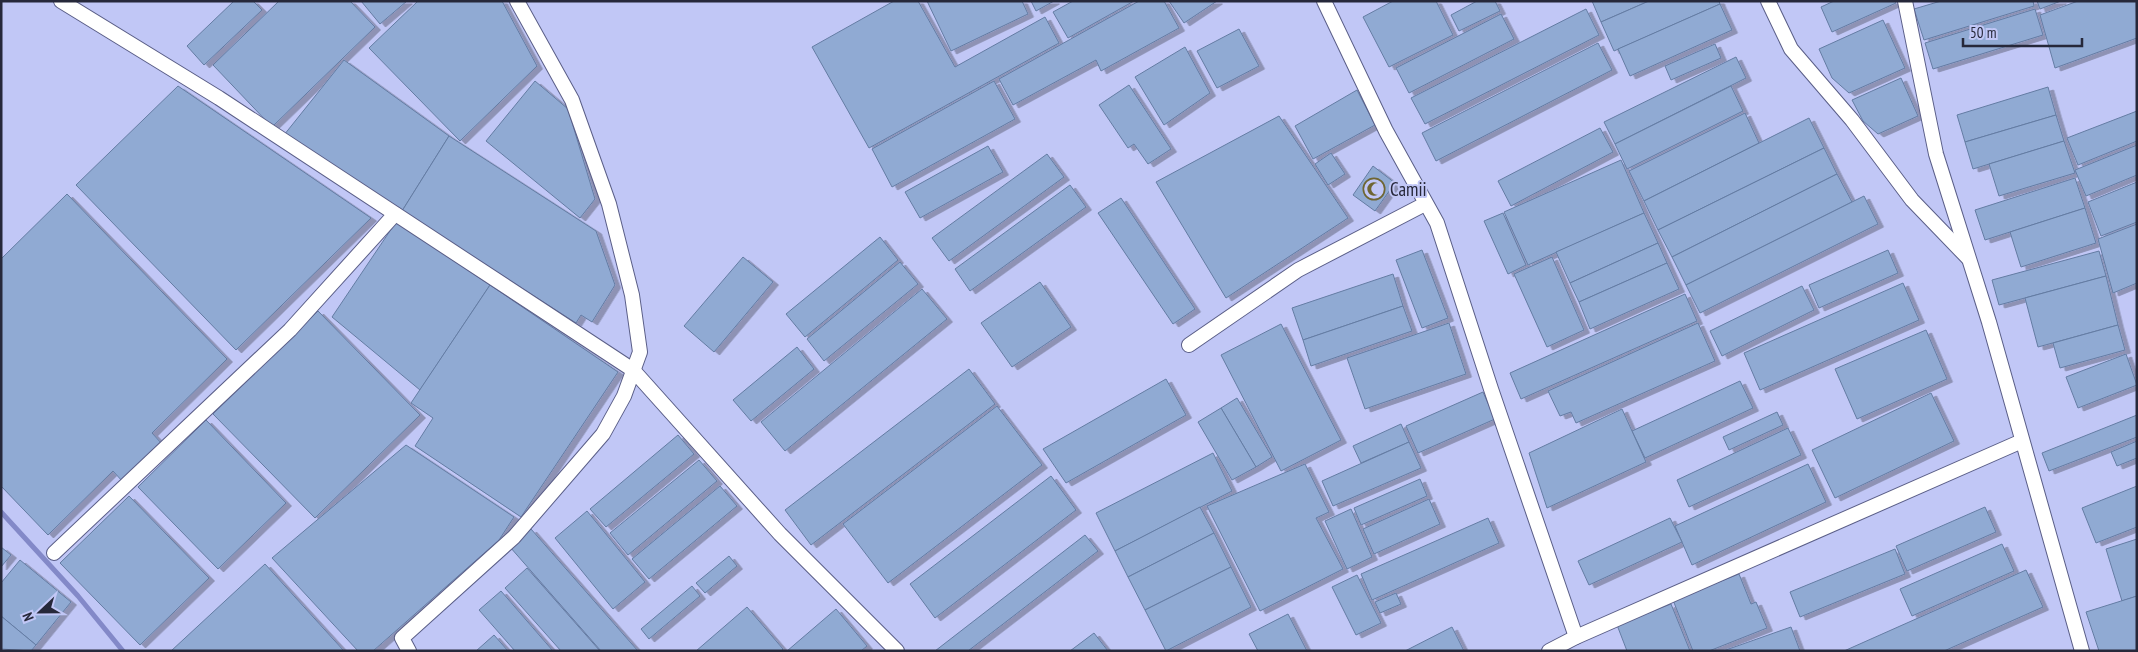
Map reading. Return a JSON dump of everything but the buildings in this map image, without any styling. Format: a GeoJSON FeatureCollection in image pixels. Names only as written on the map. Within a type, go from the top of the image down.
{"type":"FeatureCollection","features":[{"type":"Feature","properties":{"kind":"street"},"geometry":{"type":"LineString","coordinates":[[61,1],[219,98],[634,370],[780,534],[897,651]]}},
{"type":"Feature","properties":{"kind":"street"},"geometry":{"type":"LineString","coordinates":[[409,651],[402,638],[514,537],[603,434],[624,396],[640,352],[632,295],[609,204],[572,100],[517,1]]}},
{"type":"Feature","properties":{"kind":"street"},"geometry":{"type":"LineString","coordinates":[[1324,1],[1386,131],[1437,223],[1491,389],[1576,637]]}},
{"type":"Feature","properties":{"kind":"street"},"geometry":{"type":"LineString","coordinates":[[1768,1],[1791,49],[1852,120],[1912,200],[1970,261]]}},
{"type":"Feature","properties":{"kind":"street"},"geometry":{"type":"LineString","coordinates":[[1905,1],[1936,154],[1970,261],[2082,651]]}},
{"type":"Feature","properties":{"kind":"street"},"geometry":{"type":"LineString","coordinates":[[1189,345],[1298,270],[1425,204]]}},
{"type":"Feature","properties":{"kind":"street"},"geometry":{"type":"LineString","coordinates":[[54,554],[290,330],[395,214]]}},
{"type":"Feature","properties":{"kind":"street"},"geometry":{"type":"LineString","coordinates":[[1549,651],[1576,637],[2022,441]]}},
{"type":"Feature","properties":{"kind":"waterway"},"geometry":{"type":"LineString","coordinates":[[1,512],[78,596],[123,651]]}},
{"type":"Feature","properties":{"kind":"place","name":"Camii"},"geometry":{"type":"Point","coordinates":[1374,189]}}]}
